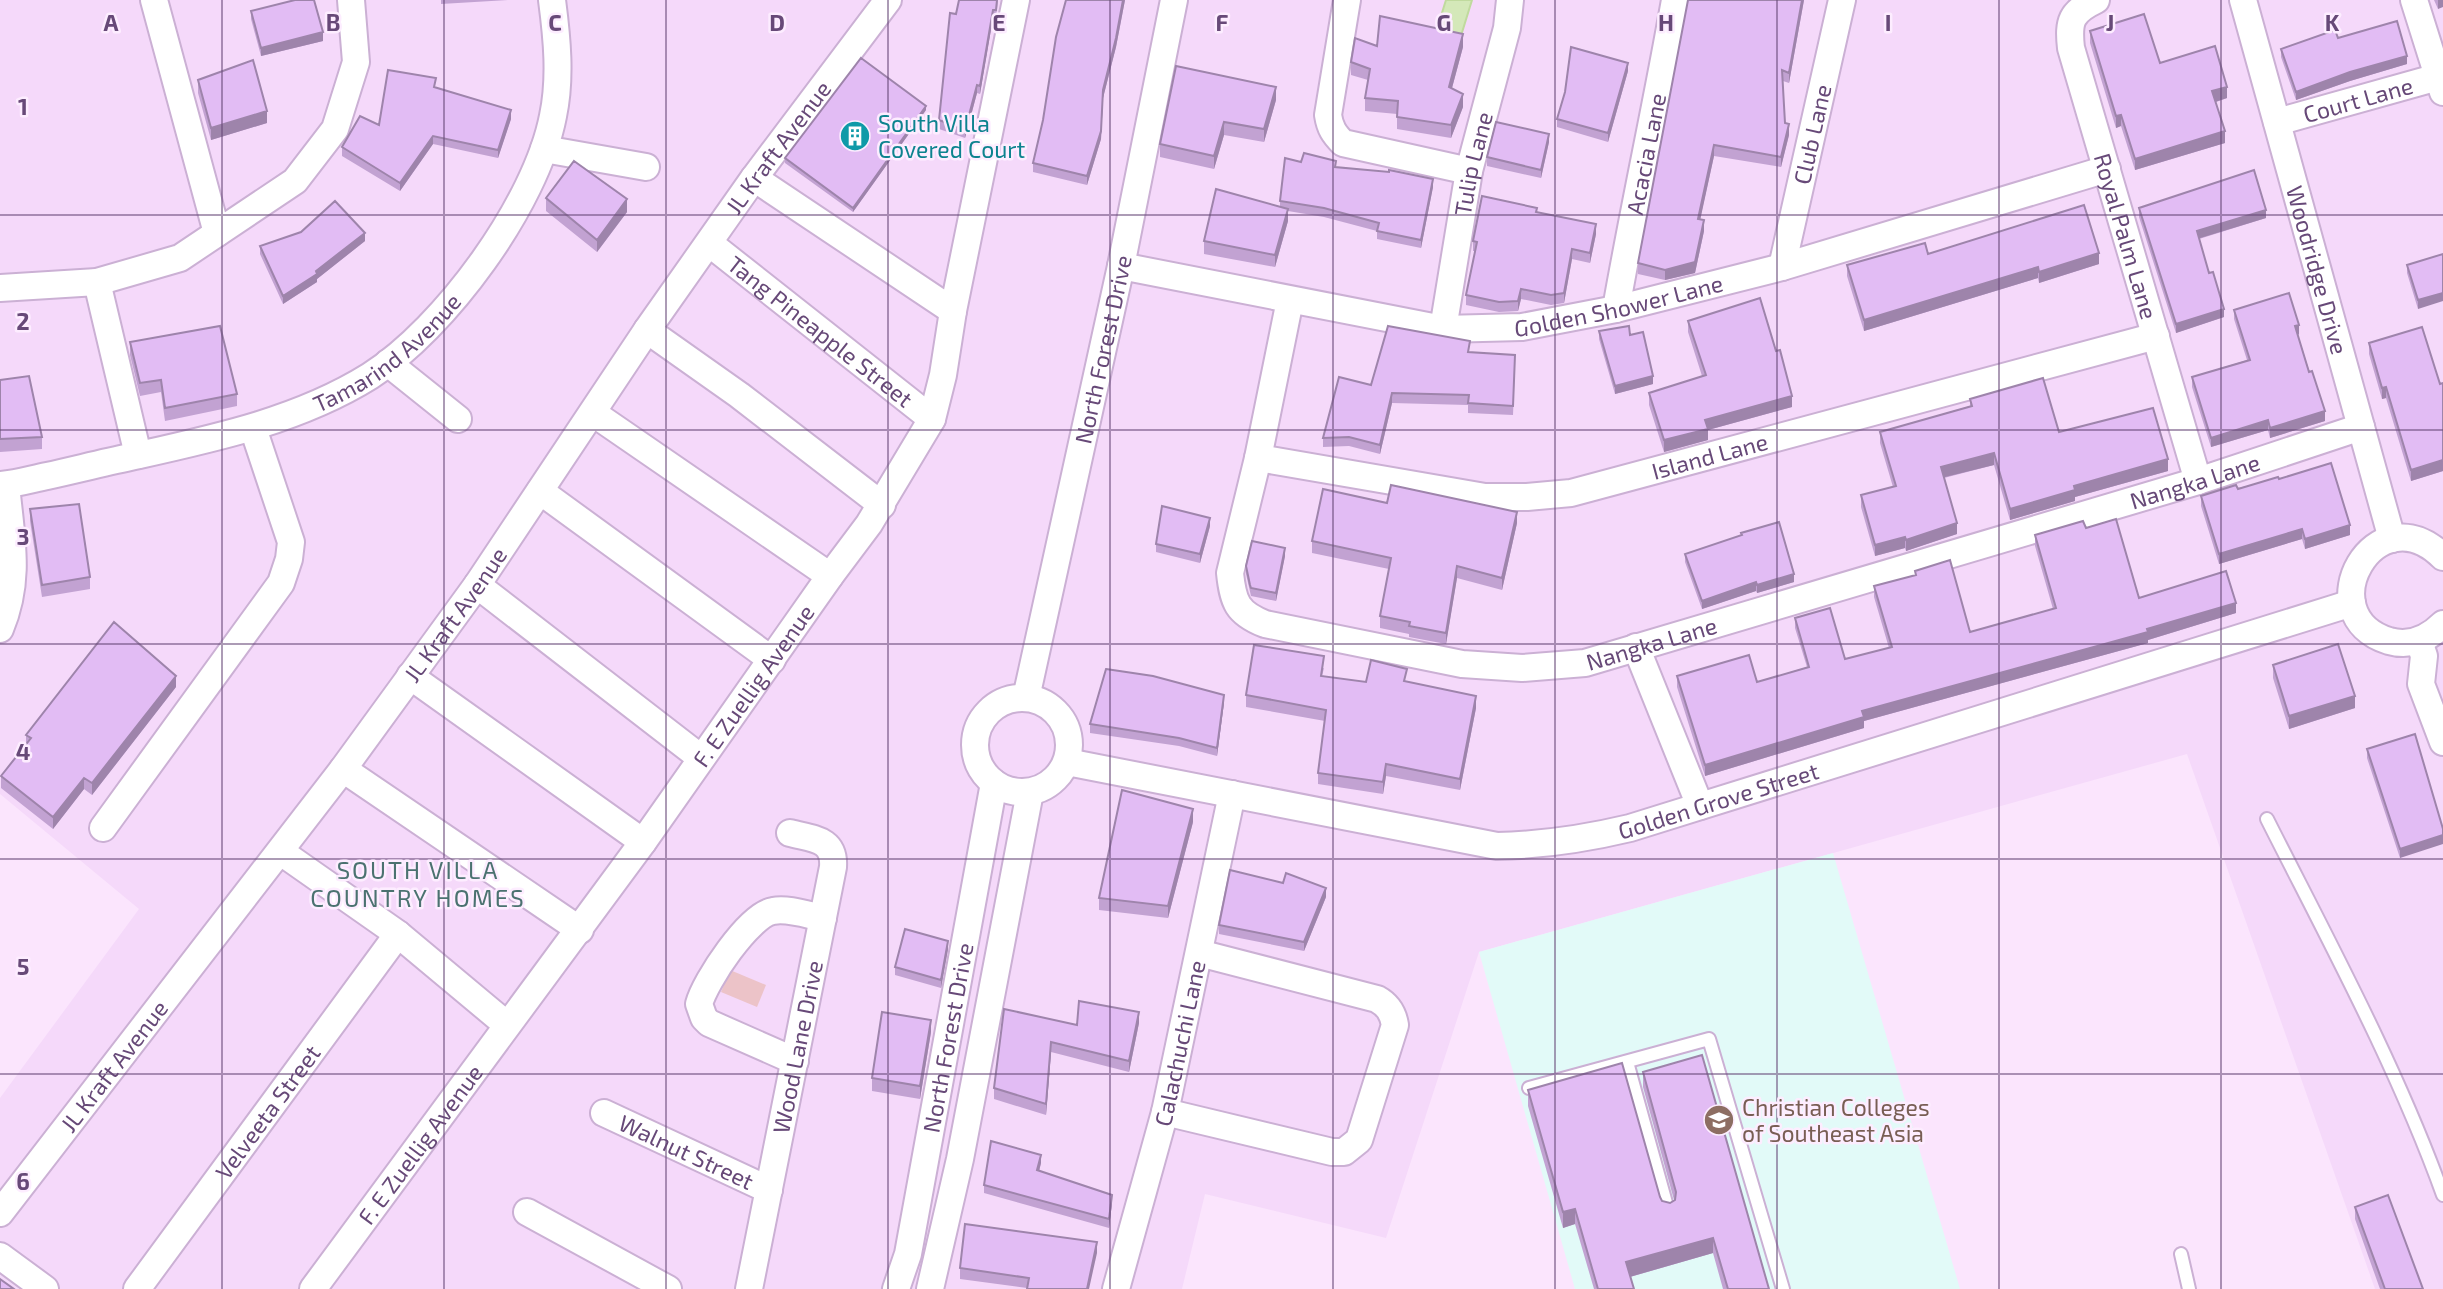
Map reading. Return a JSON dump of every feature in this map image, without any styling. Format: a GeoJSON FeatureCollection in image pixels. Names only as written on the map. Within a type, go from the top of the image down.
{"type":"FeatureCollection","features":[{"type":"Feature","properties":{"kind":"street"},"geometry":{"type":"LineString","coordinates":[[154,0],[217,233]]}},
{"type":"Feature","properties":{"kind":"street"},"geometry":{"type":"LineString","coordinates":[[0,288],[97,282],[180,258],[295,181],[335,129],[356,62],[351,0]]}},
{"type":"Feature","properties":{"kind":"street","name":"Tamarind Avenue"},"geometry":{"type":"LineString","coordinates":[[3,485],[253,428],[346,389],[388,363],[463,287],[506,228],[530,185],[553,116],[557,35],[552,0]]}},
{"type":"Feature","properties":{"kind":"street","name":"JL Kraft Avenue"},"geometry":{"type":"LineString","coordinates":[[0,1213],[343,769],[477,585],[647,330],[754,178],[888,0]]}},
{"type":"Feature","properties":{"kind":"street","name":"F. E Zuellig Avenue"},"geometry":{"type":"LineString","coordinates":[[313,1289],[643,842],[882,505],[932,419],[943,375],[1016,0]]}},
{"type":"Feature","properties":{"kind":"street","name":"North Forest Drive"},"geometry":{"type":"LineString","coordinates":[[1026,698],[1121,266],[1174,0]]}},
{"type":"Feature","properties":{"kind":"street"},"geometry":{"type":"LineString","coordinates":[[1347,0],[1328,115],[1334,134],[1343,143],[1469,171]]}},
{"type":"Feature","properties":{"kind":"street","name":"Tulip Lane"},"geometry":{"type":"LineString","coordinates":[[1443,328],[1469,171],[1507,28],[1510,0]]}},
{"type":"Feature","properties":{"kind":"street","name":"Acacia Lane"},"geometry":{"type":"LineString","coordinates":[[1616,309],[1675,0]]}},
{"type":"Feature","properties":{"kind":"street","name":"Club Lane"},"geometry":{"type":"LineString","coordinates":[[1782,267],[1842,0]]}},
{"type":"Feature","properties":{"kind":"street","name":"Royal Palm Lane"},"geometry":{"type":"LineString","coordinates":[[2096,0],[2085,5],[2073,16],[2069,30],[2071,48],[2198,481]]}},
{"type":"Feature","properties":{"kind":"street","name":"Woodridge Drive"},"geometry":{"type":"LineString","coordinates":[[2243,0],[2392,539]]}},
{"type":"Feature","properties":{"kind":"street"},"geometry":{"type":"LineString","coordinates":[[2414,0],[2441,84]]}},
{"type":"Feature","properties":{"kind":"street","name":"Court Lane"},"geometry":{"type":"LineString","coordinates":[[2277,122],[2441,84]]}},
{"type":"Feature","properties":{"kind":"street"},"geometry":{"type":"LineString","coordinates":[[544,149],[646,167]]}},
{"type":"Feature","properties":{"kind":"street","name":"Golden Shower Lane"},"geometry":{"type":"LineString","coordinates":[[1121,266],[1443,328],[1522,327],[1616,309],[1782,267],[2107,169]]}},
{"type":"Feature","properties":{"kind":"street"},"geometry":{"type":"LineString","coordinates":[[754,178],[954,311]]}},
{"type":"Feature","properties":{"kind":"street","name":"Tang Pineapple Street"},"geometry":{"type":"LineString","coordinates":[[709,243],[932,419]]}},
{"type":"Feature","properties":{"kind":"street"},"geometry":{"type":"LineString","coordinates":[[97,282],[138,456]]}},
{"type":"Feature","properties":{"kind":"street","name":"Nangka Lane"},"geometry":{"type":"LineString","coordinates":[[1290,300],[1258,458],[1230,573],[1232,591],[1238,607],[1249,618],[1265,624],[1462,664],[1521,668],[1585,663],[2198,481],[2361,427]]}},
{"type":"Feature","properties":{"kind":"street"},"geometry":{"type":"LineString","coordinates":[[647,330],[739,395],[882,505]]}},
{"type":"Feature","properties":{"kind":"street","name":"Island Lane"},"geometry":{"type":"LineString","coordinates":[[1258,458],[1485,497],[1571,493],[2156,336]]}},
{"type":"Feature","properties":{"kind":"street"},"geometry":{"type":"LineString","coordinates":[[388,363],[458,419]]}},
{"type":"Feature","properties":{"kind":"street"},"geometry":{"type":"LineString","coordinates":[[593,413],[830,576]]}},
{"type":"Feature","properties":{"kind":"street"},"geometry":{"type":"LineString","coordinates":[[103,828],[281,583],[291,542],[253,428]]}},
{"type":"Feature","properties":{"kind":"street"},"geometry":{"type":"LineString","coordinates":[[0,629],[9,609],[14,579],[3,485]]}},
{"type":"Feature","properties":{"kind":"street"},"geometry":{"type":"LineString","coordinates":[[540,491],[772,660]]}},
{"type":"Feature","properties":{"kind":"street"},"geometry":{"type":"LineString","coordinates":[[2429,655],[2372,633],[2357,615],[2352,603],[2353,576],[2358,563],[2378,544],[2392,539],[2414,539],[2435,549],[2443,557]]}},
{"type":"Feature","properties":{"kind":"street"},"geometry":{"type":"LineString","coordinates":[[477,585],[701,758]]}},
{"type":"Feature","properties":{"kind":"street","name":"Golden Grove Street"},"geometry":{"type":"LineString","coordinates":[[1067,762],[1497,846],[1538,845],[1578,840],[1630,828],[2352,603]]}},
{"type":"Feature","properties":{"kind":"street"},"geometry":{"type":"LineString","coordinates":[[2443,624],[2435,632],[2421,684],[2443,742]]}},
{"type":"Feature","properties":{"kind":"street"},"geometry":{"type":"LineString","coordinates":[[1636,647],[1700,806]]}},
{"type":"Feature","properties":{"kind":"street"},"geometry":{"type":"LineString","coordinates":[[410,676],[643,842]]}},
{"type":"Feature","properties":{"kind":"street"},"geometry":{"type":"LineString","coordinates":[[1016,698],[1026,698],[1047,705],[1062,720],[1069,740],[1067,762],[1049,785],[1030,792],[1018,792],[994,783],[977,758],[975,738],[978,728],[989,711],[1016,698]]}},
{"type":"Feature","properties":{"kind":"street"},"geometry":{"type":"LineString","coordinates":[[343,769],[580,930]]}},
{"type":"Feature","properties":{"kind":"street","name":"North Forest Drive"},"geometry":{"type":"LineString","coordinates":[[896,1289],[908,1254],[994,783]]}},
{"type":"Feature","properties":{"kind":"street","name":"North Forest Drive"},"geometry":{"type":"LineString","coordinates":[[930,1289],[960,1159],[1030,792]]}},
{"type":"Feature","properties":{"kind":"street","name":"Calachuchi Lane"},"geometry":{"type":"LineString","coordinates":[[1116,1289],[1165,1112],[1232,794]]}},
{"type":"Feature","properties":{"kind":"street","name":"Wood Lane Drive"},"geometry":{"type":"LineString","coordinates":[[749,1289],[833,867],[832,851],[822,841],[790,833]]}},
{"type":"Feature","properties":{"kind":"street"},"geometry":{"type":"LineString","coordinates":[[281,852],[398,934],[507,1025]]}},
{"type":"Feature","properties":{"kind":"street"},"geometry":{"type":"LineString","coordinates":[[795,1061],[709,1023],[699,1004],[706,986],[740,936],[754,921],[770,911],[780,910],[823,918]]}},
{"type":"Feature","properties":{"kind":"street","name":"Velveeta Street"},"geometry":{"type":"LineString","coordinates":[[137,1289],[398,934]]}},
{"type":"Feature","properties":{"kind":"street"},"geometry":{"type":"LineString","coordinates":[[1165,1112],[1332,1152],[1343,1152],[1359,1140],[1395,1025],[1390,1010],[1377,999],[1199,953]]}},
{"type":"Feature","properties":{"kind":"street","name":"Walnut Street"},"geometry":{"type":"LineString","coordinates":[[604,1113],[769,1190]]}},
{"type":"Feature","properties":{"kind":"street"},"geometry":{"type":"LineString","coordinates":[[527,1212],[668,1289]]}},
{"type":"Feature","properties":{"kind":"street"},"geometry":{"type":"LineString","coordinates":[[0,1256],[45,1289]]}},
{"type":"Feature","properties":{"kind":"lane"},"geometry":{"type":"LineString","coordinates":[[2267,819],[2374,1032],[2427,1150],[2443,1195]]}},
{"type":"Feature","properties":{"kind":"lane"},"geometry":{"type":"LineString","coordinates":[[1529,1088],[1709,1039],[1783,1289]]}},
{"type":"Feature","properties":{"kind":"lane"},"geometry":{"type":"LineString","coordinates":[[1627,1062],[1668,1210]]}},
{"type":"Feature","properties":{"kind":"lane"},"geometry":{"type":"LineString","coordinates":[[2181,1254],[2189,1289]]}},
{"type":"Feature","properties":{"kind":"shaded area"},"geometry":{"type":"Polygon","coordinates":[[[0,0],[2443,0],[2443,1289],[2375,1289],[2187,754],[1479,952],[1386,1238],[1205,1194],[1182,1289],[0,1289],[0,1098],[139,909],[0,794],[0,0]]]}},
{"type":"Feature","properties":{"kind":"shaded area"},"geometry":{"type":"Polygon","coordinates":[[[1446,0],[1472,0],[1460,39],[1436,32],[1446,0]]]}},
{"type":"Feature","properties":{"kind":"shaded area","name":"Christian Colleges of Southeast Asia"},"geometry":{"type":"Polygon","coordinates":[[[1833,853],[1960,1289],[1575,1289],[1479,952],[1833,853]]]}},
{"type":"Feature","properties":{"kind":"shaded area"},"geometry":{"type":"Polygon","coordinates":[[[730,970],[766,985],[757,1007],[721,992],[730,970]]]}},
{"type":"Feature","properties":{"kind":"building"},"geometry":{"type":"Polygon","coordinates":[[[295,0],[314,0],[323,32],[261,48],[251,11],[295,0]]]}},
{"type":"Feature","properties":{"kind":"building"},"geometry":{"type":"Polygon","coordinates":[[[959,0],[997,0],[980,86],[977,85],[965,130],[939,120],[950,13],[956,14],[959,0]]]}},
{"type":"Feature","properties":{"kind":"building"},"geometry":{"type":"Polygon","coordinates":[[[1066,0],[1123,0],[1103,90],[1101,131],[1087,176],[1033,163],[1043,120],[1056,37],[1066,0]]]}},
{"type":"Feature","properties":{"kind":"building"},"geometry":{"type":"Polygon","coordinates":[[[1688,0],[1802,0],[1789,73],[1782,70],[1785,123],[1789,124],[1781,157],[1714,145],[1698,219],[1704,220],[1695,262],[1665,270],[1638,263],[1688,0]]]}},
{"type":"Feature","properties":{"kind":"building"},"geometry":{"type":"Polygon","coordinates":[[[2144,14],[2160,63],[2215,46],[2227,87],[2212,91],[2225,131],[2135,159],[2121,115],[2116,116],[2090,31],[2144,14]]]}},
{"type":"Feature","properties":{"kind":"building"},"geometry":{"type":"Polygon","coordinates":[[[1380,16],[1463,34],[1449,87],[1463,94],[1451,125],[1397,117],[1398,101],[1365,98],[1370,69],[1351,62],[1355,38],[1377,46],[1380,16]]]}},
{"type":"Feature","properties":{"kind":"building"},"geometry":{"type":"Polygon","coordinates":[[[2397,21],[2407,56],[2350,72],[2296,92],[2281,49],[2335,30],[2338,38],[2397,21]]]}},
{"type":"Feature","properties":{"kind":"building"},"geometry":{"type":"Polygon","coordinates":[[[1571,47],[1628,63],[1608,133],[1557,119],[1565,92],[1571,47]]]}},
{"type":"Feature","properties":{"kind":"building","name":"South Villa Covered Court"},"geometry":{"type":"Polygon","coordinates":[[[861,58],[926,106],[853,208],[785,158],[861,58]]]}},
{"type":"Feature","properties":{"kind":"building"},"geometry":{"type":"Polygon","coordinates":[[[253,60],[267,111],[211,128],[198,80],[253,60]]]}},
{"type":"Feature","properties":{"kind":"building"},"geometry":{"type":"Polygon","coordinates":[[[1176,66],[1276,87],[1264,129],[1224,122],[1214,156],[1160,144],[1176,66]]]}},
{"type":"Feature","properties":{"kind":"building"},"geometry":{"type":"Polygon","coordinates":[[[388,70],[436,78],[434,87],[511,110],[498,150],[433,136],[400,183],[342,147],[360,116],[379,125],[388,70]]]}},
{"type":"Feature","properties":{"kind":"building"},"geometry":{"type":"Polygon","coordinates":[[[1496,122],[1549,134],[1541,170],[1487,157],[1496,122]]]}},
{"type":"Feature","properties":{"kind":"building"},"geometry":{"type":"Polygon","coordinates":[[[1304,153],[1336,161],[1335,167],[1389,170],[1433,179],[1421,240],[1377,231],[1379,223],[1324,208],[1280,201],[1285,158],[1301,162],[1304,153]]]}},
{"type":"Feature","properties":{"kind":"building"},"geometry":{"type":"Polygon","coordinates":[[[574,161],[627,199],[597,240],[546,198],[574,161]]]}},
{"type":"Feature","properties":{"kind":"building"},"geometry":{"type":"Polygon","coordinates":[[[2254,170],[2266,210],[2197,231],[2209,273],[2213,272],[2224,309],[2176,324],[2139,208],[2254,170]]]}},
{"type":"Feature","properties":{"kind":"building"},"geometry":{"type":"Polygon","coordinates":[[[1216,189],[1288,209],[1275,255],[1204,241],[1216,189]]]}},
{"type":"Feature","properties":{"kind":"building"},"geometry":{"type":"Polygon","coordinates":[[[1482,196],[1537,208],[1536,212],[1596,224],[1590,253],[1572,249],[1564,293],[1551,295],[1521,289],[1518,301],[1499,302],[1466,295],[1477,242],[1473,241],[1482,196]]]}},
{"type":"Feature","properties":{"kind":"building"},"geometry":{"type":"Polygon","coordinates":[[[335,201],[365,233],[316,271],[317,274],[283,296],[260,246],[301,232],[335,201]]]}},
{"type":"Feature","properties":{"kind":"building"},"geometry":{"type":"Polygon","coordinates":[[[2084,205],[2099,253],[2039,272],[2038,267],[1864,320],[1847,265],[1925,243],[1928,254],[2084,205]]]}},
{"type":"Feature","properties":{"kind":"building"},"geometry":{"type":"Polygon","coordinates":[[[2443,254],[2443,293],[2418,300],[2407,265],[2443,254]]]}},
{"type":"Feature","properties":{"kind":"building"},"geometry":{"type":"Polygon","coordinates":[[[2289,293],[2299,325],[2295,326],[2309,372],[2312,371],[2325,411],[2270,428],[2268,420],[2211,438],[2192,377],[2250,360],[2234,310],[2289,293]]]}},
{"type":"Feature","properties":{"kind":"building"},"geometry":{"type":"Polygon","coordinates":[[[1760,298],[1776,351],[1780,350],[1792,396],[1705,420],[1708,429],[1664,440],[1649,393],[1706,375],[1688,321],[1760,298]]]}},
{"type":"Feature","properties":{"kind":"building"},"geometry":{"type":"Polygon","coordinates":[[[220,326],[237,394],[165,408],[161,380],[140,383],[130,342],[220,326]]]}},
{"type":"Feature","properties":{"kind":"building"},"geometry":{"type":"Polygon","coordinates":[[[1388,326],[1470,341],[1468,352],[1515,355],[1513,406],[1468,403],[1469,395],[1392,393],[1380,445],[1349,437],[1323,438],[1339,377],[1371,385],[1388,326]]]}},
{"type":"Feature","properties":{"kind":"building"},"geometry":{"type":"Polygon","coordinates":[[[1629,326],[1630,335],[1643,332],[1653,376],[1615,386],[1599,331],[1629,326]]]}},
{"type":"Feature","properties":{"kind":"building"},"geometry":{"type":"Polygon","coordinates":[[[2422,327],[2440,384],[2443,383],[2443,460],[2411,470],[2386,387],[2382,388],[2369,343],[2422,327]]]}},
{"type":"Feature","properties":{"kind":"building"},"geometry":{"type":"Polygon","coordinates":[[[29,376],[42,437],[0,439],[0,380],[29,376]]]}},
{"type":"Feature","properties":{"kind":"building"},"geometry":{"type":"Polygon","coordinates":[[[2043,378],[2059,432],[2153,408],[2168,459],[2074,486],[2075,490],[2010,509],[1994,453],[1941,467],[1957,523],[1906,540],[1905,537],[1875,545],[1861,495],[1896,486],[1880,432],[1972,406],[1970,399],[2043,378]]]}},
{"type":"Feature","properties":{"kind":"building"},"geometry":{"type":"Polygon","coordinates":[[[2331,463],[2350,525],[2305,539],[2302,529],[2219,554],[2201,496],[2236,485],[2238,489],[2278,477],[2279,479],[2331,463]]]}},
{"type":"Feature","properties":{"kind":"building"},"geometry":{"type":"Polygon","coordinates":[[[1391,485],[1517,512],[1502,578],[1457,566],[1446,633],[1409,626],[1410,622],[1380,616],[1391,558],[1312,541],[1323,489],[1387,503],[1391,485]]]}},
{"type":"Feature","properties":{"kind":"building"},"geometry":{"type":"Polygon","coordinates":[[[79,504],[90,577],[42,585],[30,509],[79,504]]]}},
{"type":"Feature","properties":{"kind":"building"},"geometry":{"type":"Polygon","coordinates":[[[1162,506],[1210,518],[1200,554],[1156,544],[1162,506]]]}},
{"type":"Feature","properties":{"kind":"building"},"geometry":{"type":"Polygon","coordinates":[[[2116,519],[2139,598],[2226,571],[2236,603],[2147,629],[2148,632],[1862,711],[1864,717],[1705,765],[1677,676],[1749,655],[1757,682],[1809,667],[1795,618],[1830,608],[1845,659],[1892,647],[1874,586],[1916,575],[1915,571],[1950,560],[1970,632],[2056,608],[2035,535],[2083,521],[2086,528],[2116,519]]]}},
{"type":"Feature","properties":{"kind":"building"},"geometry":{"type":"Polygon","coordinates":[[[1779,522],[1794,574],[1757,585],[1756,582],[1702,601],[1685,554],[1779,522]]]}},
{"type":"Feature","properties":{"kind":"building"},"geometry":{"type":"Polygon","coordinates":[[[1252,541],[1285,548],[1276,593],[1251,588],[1246,566],[1252,541]]]}},
{"type":"Feature","properties":{"kind":"building"},"geometry":{"type":"Polygon","coordinates":[[[114,622],[176,676],[92,783],[84,778],[53,817],[1,776],[31,738],[26,735],[114,622]]]}},
{"type":"Feature","properties":{"kind":"building"},"geometry":{"type":"Polygon","coordinates":[[[2338,644],[2355,696],[2289,716],[2273,665],[2338,644]]]}},
{"type":"Feature","properties":{"kind":"building"},"geometry":{"type":"Polygon","coordinates":[[[1254,645],[1324,656],[1321,676],[1366,682],[1371,660],[1407,669],[1404,681],[1476,696],[1460,779],[1386,764],[1383,782],[1318,773],[1326,710],[1246,695],[1254,645]]]}},
{"type":"Feature","properties":{"kind":"building"},"geometry":{"type":"Polygon","coordinates":[[[1106,669],[1153,676],[1224,695],[1217,748],[1179,738],[1090,724],[1106,669]]]}},
{"type":"Feature","properties":{"kind":"building"},"geometry":{"type":"Polygon","coordinates":[[[2415,734],[2443,835],[2400,849],[2367,749],[2415,734]]]}},
{"type":"Feature","properties":{"kind":"building"},"geometry":{"type":"Polygon","coordinates":[[[1122,790],[1193,809],[1168,906],[1099,898],[1122,790]]]}},
{"type":"Feature","properties":{"kind":"building"},"geometry":{"type":"Polygon","coordinates":[[[1230,870],[1283,883],[1286,873],[1326,888],[1304,942],[1219,925],[1230,870]]]}},
{"type":"Feature","properties":{"kind":"building"},"geometry":{"type":"Polygon","coordinates":[[[905,929],[948,941],[941,980],[895,967],[905,929]]]}},
{"type":"Feature","properties":{"kind":"building"},"geometry":{"type":"Polygon","coordinates":[[[1079,1001],[1139,1012],[1129,1061],[1051,1042],[1046,1104],[994,1088],[1004,1009],[1077,1025],[1079,1001]]]}},
{"type":"Feature","properties":{"kind":"building"},"geometry":{"type":"Polygon","coordinates":[[[882,1012],[931,1020],[920,1086],[872,1078],[882,1012]]]}},
{"type":"Feature","properties":{"kind":"building"},"geometry":{"type":"Polygon","coordinates":[[[1702,1055],[1769,1289],[1728,1289],[1713,1238],[1626,1262],[1634,1289],[1598,1289],[1575,1209],[1563,1212],[1528,1090],[1622,1063],[1660,1197],[1662,1201],[1670,1203],[1675,1200],[1676,1192],[1643,1072],[1702,1055]]]}},
{"type":"Feature","properties":{"kind":"building"},"geometry":{"type":"Polygon","coordinates":[[[991,1141],[1041,1155],[1037,1170],[1112,1195],[1109,1219],[984,1185],[991,1141]]]}},
{"type":"Feature","properties":{"kind":"building"},"geometry":{"type":"Polygon","coordinates":[[[2388,1195],[2423,1289],[2385,1289],[2355,1207],[2388,1195]]]}},
{"type":"Feature","properties":{"kind":"building"},"geometry":{"type":"Polygon","coordinates":[[[965,1224],[1097,1242],[1087,1289],[1027,1289],[1029,1278],[960,1268],[965,1224]]]}},
{"type":"Feature","properties":{"kind":"building"},"geometry":{"type":"Polygon","coordinates":[[[0,1279],[14,1289],[0,1289],[0,1279]]]}},
{"type":"Feature","properties":{"kind":"place","name":"South Villa Covered Court"},"geometry":{"type":"Point","coordinates":[855,136]}},
{"type":"Feature","properties":{"kind":"place","name":"Christian Colleges of Southeast Asia"},"geometry":{"type":"Point","coordinates":[1719,1120]}},
{"type":"Feature","properties":{"kind":"district","name":"SOUTH VILLA COUNTRY HOMES"},"geometry":{"type":"Point","coordinates":[418,883]}}]}
